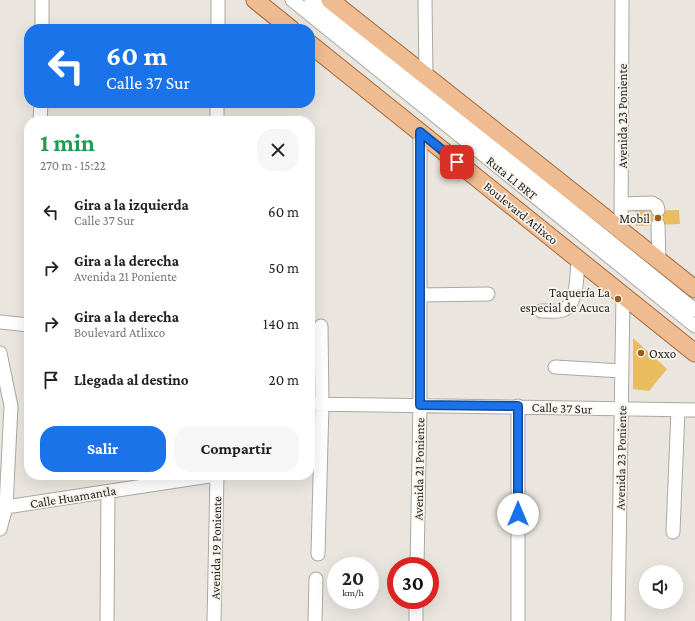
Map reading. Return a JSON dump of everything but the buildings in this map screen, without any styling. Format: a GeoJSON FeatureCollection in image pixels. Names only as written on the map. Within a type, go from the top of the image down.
{"type":"FeatureCollection","features":[{"type":"Feature","properties":{"kind":"main road"},"geometry":{"type":"LineString","coordinates":[[255,0],[285,24]]}},
{"type":"Feature","properties":{"kind":"main road"},"geometry":{"type":"LineString","coordinates":[[330,0],[621,232],[695,289]]}},
{"type":"Feature","properties":{"kind":"main road","name":"Boulevard Atlixco"},"geometry":{"type":"LineString","coordinates":[[315,48],[695,353]]}},
{"type":"Feature","properties":{"kind":"street"},"geometry":{"type":"LineString","coordinates":[[42,0],[42,24]]}},
{"type":"Feature","properties":{"kind":"street"},"geometry":{"type":"LineString","coordinates":[[218,0],[218,24]]}},
{"type":"Feature","properties":{"kind":"street","name":"Ruta L1 BRT"},"geometry":{"type":"LineString","coordinates":[[292,0],[695,326]]}},
{"type":"Feature","properties":{"kind":"street","name":"Ruta L1 BRT"},"geometry":{"type":"LineString","coordinates":[[310,0],[695,310]]}},
{"type":"Feature","properties":{"kind":"street"},"geometry":{"type":"LineString","coordinates":[[425,0],[426,76]]}},
{"type":"Feature","properties":{"kind":"street","name":"Avenida 23 Poniente"},"geometry":{"type":"LineString","coordinates":[[621,232],[622,0]]}},
{"type":"Feature","properties":{"kind":"street","name":"Avenida 21 Poniente"},"geometry":{"type":"LineString","coordinates":[[417,557],[420,405],[420,132]]}},
{"type":"Feature","properties":{"kind":"street"},"geometry":{"type":"LineString","coordinates":[[622,204],[652,203],[657,206],[658,210]]}},
{"type":"Feature","properties":{"kind":"street"},"geometry":{"type":"LineString","coordinates":[[658,225],[659,262]]}},
{"type":"Feature","properties":{"kind":"street"},"geometry":{"type":"LineString","coordinates":[[541,311],[561,310],[570,306],[576,284],[578,258]]}},
{"type":"Feature","properties":{"kind":"street"},"geometry":{"type":"LineString","coordinates":[[420,295],[488,294]]}},
{"type":"Feature","properties":{"kind":"street","name":"Avenida 23 Poniente"},"geometry":{"type":"LineString","coordinates":[[618,621],[623,295]]}},
{"type":"Feature","properties":{"kind":"street"},"geometry":{"type":"LineString","coordinates":[[0,322],[24,324]]}},
{"type":"Feature","properties":{"kind":"street"},"geometry":{"type":"LineString","coordinates":[[318,554],[316,404],[321,326]]}},
{"type":"Feature","properties":{"kind":"street"},"geometry":{"type":"LineString","coordinates":[[0,353],[5,406],[3,507],[0,530]]}},
{"type":"Feature","properties":{"kind":"street"},"geometry":{"type":"LineString","coordinates":[[555,367],[622,371]]}},
{"type":"Feature","properties":{"kind":"street","name":"Calle 37 Sur"},"geometry":{"type":"LineString","coordinates":[[316,404],[695,410]]}},
{"type":"Feature","properties":{"kind":"street"},"geometry":{"type":"LineString","coordinates":[[518,406],[518,621]]}},
{"type":"Feature","properties":{"kind":"street"},"geometry":{"type":"LineString","coordinates":[[674,532],[678,410]]}},
{"type":"Feature","properties":{"kind":"street","name":"Calle Huamantla"},"geometry":{"type":"LineString","coordinates":[[3,507],[185,480]]}},
{"type":"Feature","properties":{"kind":"street","name":"Avenida 19 Poniente"},"geometry":{"type":"LineString","coordinates":[[214,621],[217,480]]}},
{"type":"Feature","properties":{"kind":"street"},"geometry":{"type":"LineString","coordinates":[[107,621],[108,492]]}},
{"type":"Feature","properties":{"kind":"street"},"geometry":{"type":"LineString","coordinates":[[315,621],[316,579]]}},
{"type":"Feature","properties":{"kind":"street"},"geometry":{"type":"LineString","coordinates":[[416,609],[416,621]]}},
{"type":"Feature","properties":{"kind":"place","name":"Mobil"},"geometry":{"type":"Point","coordinates":[658,218]}},
{"type":"Feature","properties":{"kind":"place","name":"Taquería La especial de Acuca"},"geometry":{"type":"Point","coordinates":[618,299]}},
{"type":"Feature","properties":{"kind":"place","name":"Oxxo"},"geometry":{"type":"Point","coordinates":[641,353]}},
{"type":"Feature","properties":{"kind":"route"},"geometry":{"type":"LineString","coordinates":[[457,162],[420,132],[420,405],[518,406],[518,514]]}}]}
